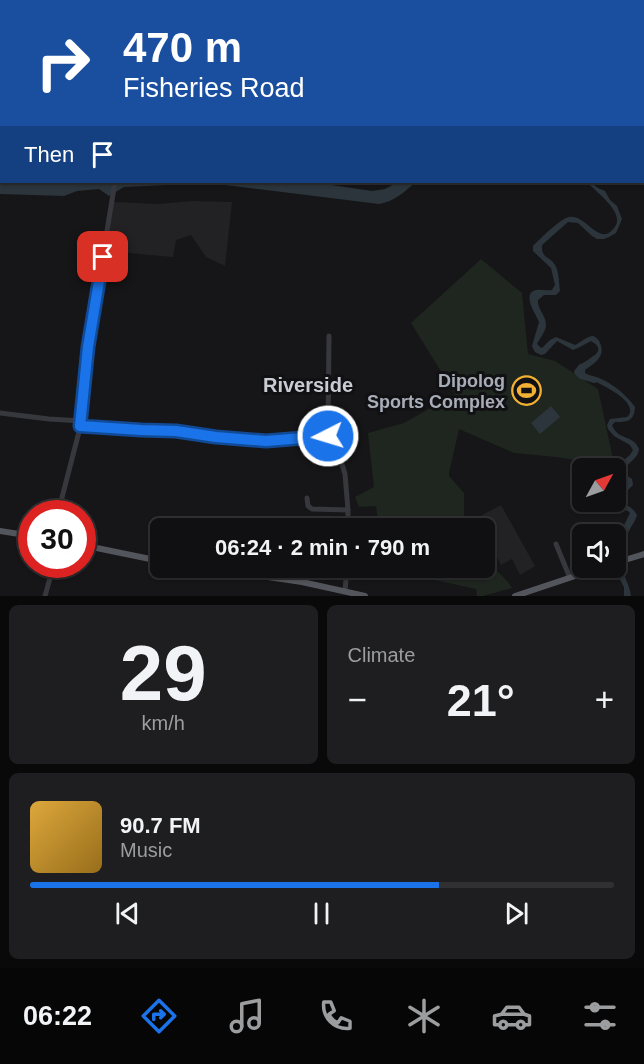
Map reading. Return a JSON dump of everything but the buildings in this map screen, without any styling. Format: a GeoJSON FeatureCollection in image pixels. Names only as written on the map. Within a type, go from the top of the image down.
{"type":"FeatureCollection","features":[{"type":"Feature","properties":{"kind":"main road"},"geometry":{"type":"LineString","coordinates":[[0,531],[18,534]]}},
{"type":"Feature","properties":{"kind":"main road"},"geometry":{"type":"LineString","coordinates":[[96,548],[150,559]]}},
{"type":"Feature","properties":{"kind":"main road"},"geometry":{"type":"LineString","coordinates":[[626,560],[644,554]]}},
{"type":"Feature","properties":{"kind":"main road"},"geometry":{"type":"LineString","coordinates":[[275,578],[365,596]]}},
{"type":"Feature","properties":{"kind":"main road"},"geometry":{"type":"LineString","coordinates":[[515,596],[570,578]]}},
{"type":"Feature","properties":{"kind":"street"},"geometry":{"type":"LineString","coordinates":[[61,500],[81,424],[88,347],[115,183]]}},
{"type":"Feature","properties":{"kind":"street"},"geometry":{"type":"LineString","coordinates":[[329,336],[328,436],[344,470],[348,518]]}},
{"type":"Feature","properties":{"kind":"street"},"geometry":{"type":"LineString","coordinates":[[0,413],[81,424],[266,441],[328,436]]}},
{"type":"Feature","properties":{"kind":"street"},"geometry":{"type":"LineString","coordinates":[[307,498],[308,506],[312,509],[348,510]]}},
{"type":"Feature","properties":{"kind":"street"},"geometry":{"type":"LineString","coordinates":[[556,544],[570,578]]}},
{"type":"Feature","properties":{"kind":"street"},"geometry":{"type":"LineString","coordinates":[[45,596],[50,578]]}},
{"type":"Feature","properties":{"kind":"street"},"geometry":{"type":"LineString","coordinates":[[345,591],[346,578]]}},
{"type":"Feature","properties":{"kind":"shaded area"},"geometry":{"type":"Polygon","coordinates":[[[0,183],[209,183],[124,187],[109,196],[99,189],[77,191],[64,196],[0,194],[0,183]]]}},
{"type":"Feature","properties":{"kind":"shaded area"},"geometry":{"type":"Polygon","coordinates":[[[209,183],[318,183],[372,191],[385,189],[396,183],[415,183],[394,199],[379,204],[209,183]]]}},
{"type":"Feature","properties":{"kind":"shaded area"},"geometry":{"type":"Polygon","coordinates":[[[588,183],[605,191],[617,206],[622,219],[616,233],[604,239],[597,239],[578,223],[568,222],[542,245],[544,255],[553,262],[556,268],[560,291],[556,295],[544,295],[538,300],[546,325],[537,344],[542,348],[556,337],[575,345],[593,336],[600,342],[601,355],[585,370],[585,373],[615,387],[635,407],[633,416],[629,420],[615,422],[612,425],[618,433],[633,441],[639,449],[637,455],[626,468],[626,458],[633,450],[630,445],[614,436],[607,425],[610,419],[627,417],[630,414],[628,404],[617,394],[580,373],[584,363],[598,351],[596,345],[591,341],[573,350],[557,341],[545,354],[541,355],[535,352],[532,346],[539,322],[530,296],[536,290],[552,290],[555,285],[551,268],[533,251],[533,246],[556,225],[569,217],[581,220],[599,233],[610,232],[617,220],[612,208],[588,183]]]}},
{"type":"Feature","properties":{"kind":"shaded area"},"geometry":{"type":"Polygon","coordinates":[[[192,201],[232,202],[225,266],[206,257],[191,235],[176,240],[173,257],[106,251],[114,202],[159,204],[192,201]]]}},
{"type":"Feature","properties":{"kind":"shaded area","name":"Dipolog Sports Complex"},"geometry":{"type":"Polygon","coordinates":[[[481,259],[522,293],[528,354],[555,361],[598,389],[613,458],[572,460],[514,453],[459,429],[449,476],[464,493],[464,518],[378,518],[376,506],[359,507],[355,497],[374,487],[368,433],[404,423],[455,394],[411,323],[481,259]]]}},
{"type":"Feature","properties":{"kind":"shaded area"},"geometry":{"type":"Polygon","coordinates":[[[551,406],[560,417],[540,434],[531,423],[551,406]]]}},
{"type":"Feature","properties":{"kind":"shaded area"},"geometry":{"type":"Polygon","coordinates":[[[626,475],[632,479],[633,485],[626,492],[626,475]]]}},
{"type":"Feature","properties":{"kind":"shaded area"},"geometry":{"type":"Polygon","coordinates":[[[501,505],[535,566],[520,575],[512,559],[501,565],[495,554],[495,518],[477,518],[501,505]]]}},
{"type":"Feature","properties":{"kind":"shaded area"},"geometry":{"type":"Polygon","coordinates":[[[626,505],[637,515],[626,542],[625,524],[630,513],[626,505]]]}},
{"type":"Feature","properties":{"kind":"shaded area"},"geometry":{"type":"Polygon","coordinates":[[[495,569],[512,588],[483,596],[477,596],[476,589],[426,578],[495,578],[495,569]]]}},
{"type":"Feature","properties":{"kind":"shaded area"},"geometry":{"type":"Polygon","coordinates":[[[619,578],[626,578],[631,596],[624,596],[624,587],[619,578]]]}},
{"type":"Feature","properties":{"kind":"waterway"},"geometry":{"type":"LineString","coordinates":[[588,364],[577,372],[581,376],[594,380]]}},
{"type":"Feature","properties":{"kind":"place","name":"Dipolog Sports Complex"},"geometry":{"type":"Point","coordinates":[526,391]}},
{"type":"Feature","properties":{"kind":"district","name":"Riverside"},"geometry":{"type":"Point","coordinates":[308,385]}},
{"type":"Feature","properties":{"kind":"route"},"geometry":{"type":"LineString","coordinates":[[103,257],[88,347],[80,426],[176,431],[266,441],[328,436]]}}]}
